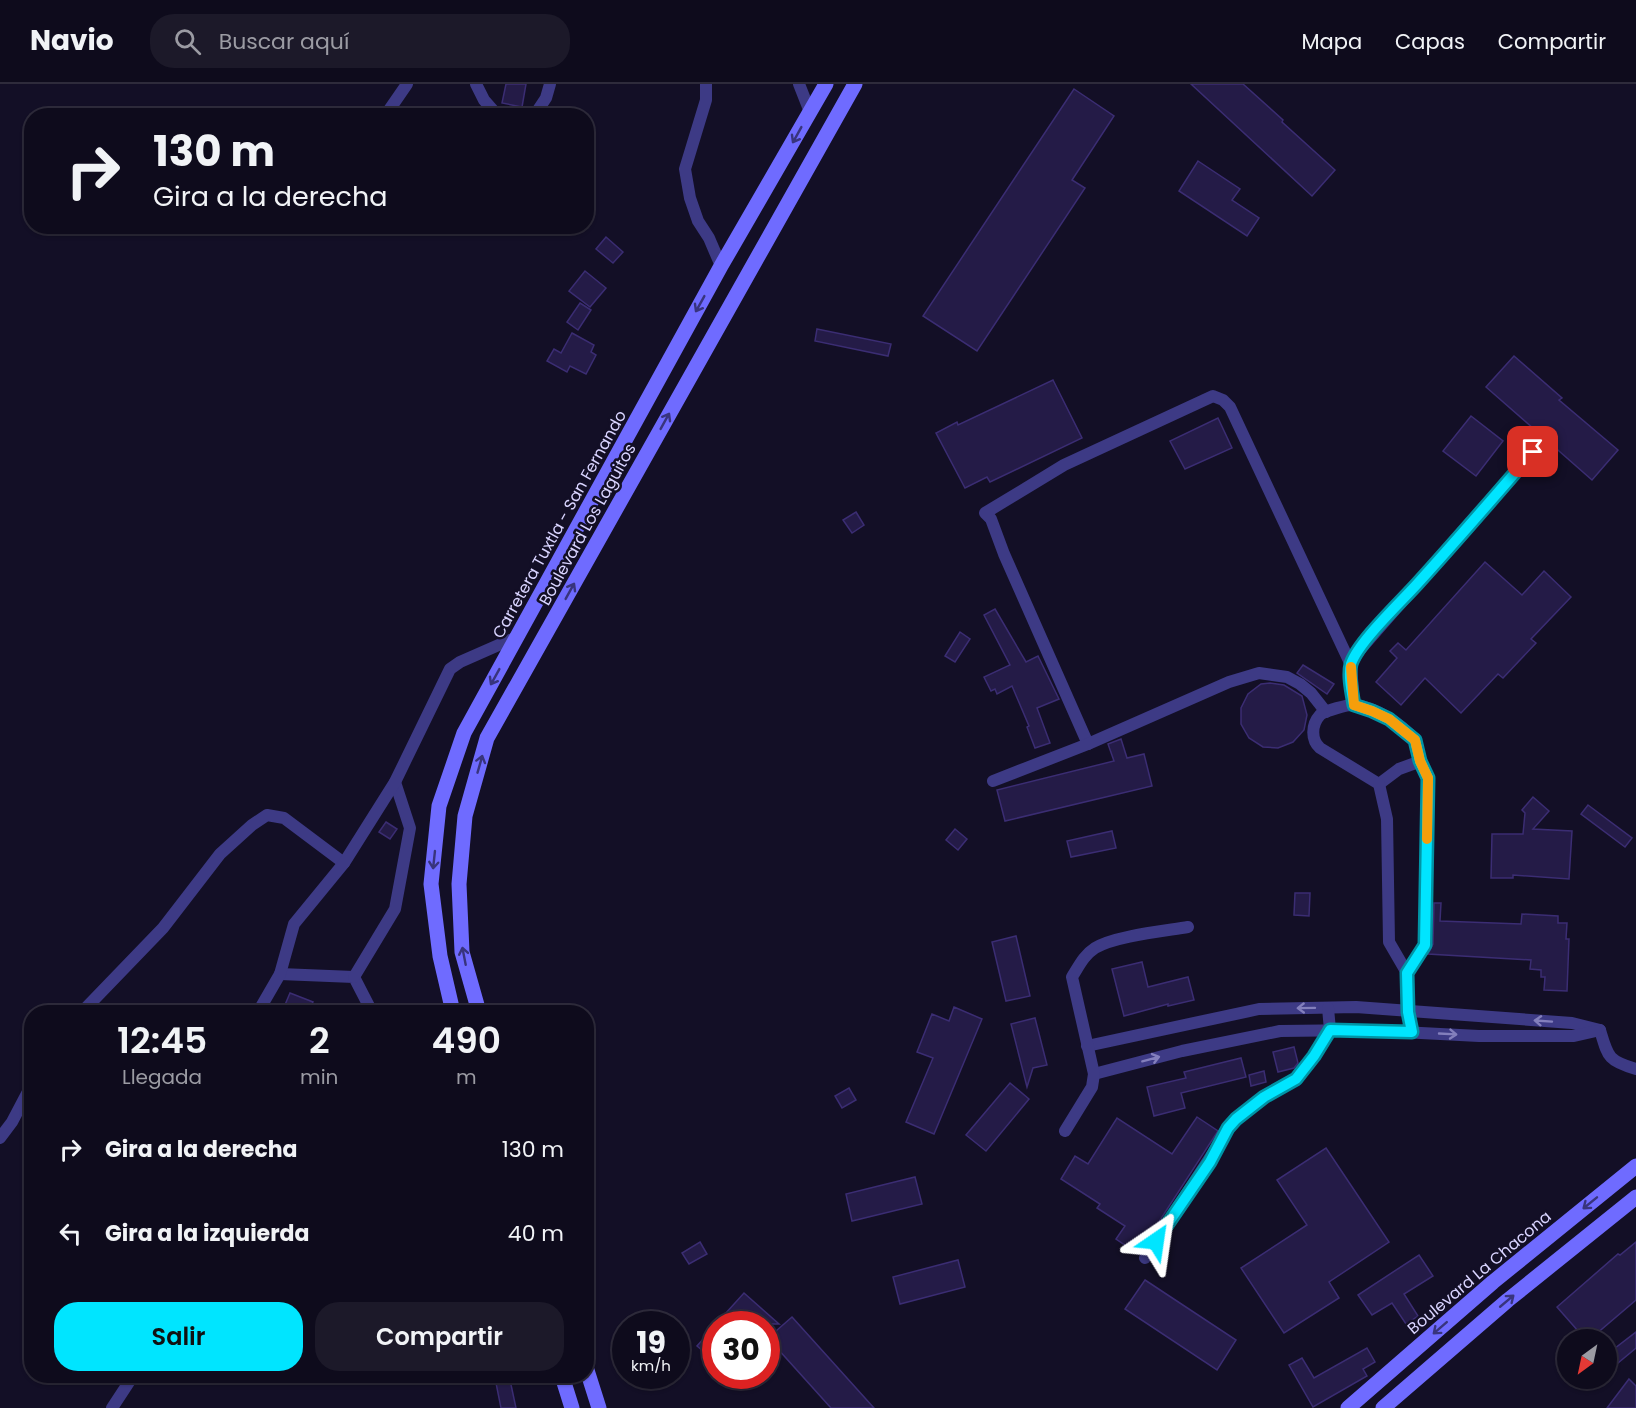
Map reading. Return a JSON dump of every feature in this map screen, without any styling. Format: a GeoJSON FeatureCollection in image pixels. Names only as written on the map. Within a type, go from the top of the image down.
{"type":"FeatureCollection","features":[{"type":"Feature","properties":{"kind":"main road","name":"Carretera Tuxtla - San Fernando"},"geometry":{"type":"LineString","coordinates":[[451,1005],[440,956],[431,884],[439,806],[464,733],[721,266],[826,84]]}},
{"type":"Feature","properties":{"kind":"main road","name":"Boulevard Los Laguitos"},"geometry":{"type":"LineString","coordinates":[[477,1005],[462,952],[459,884],[465,816],[487,738],[855,84]]}},
{"type":"Feature","properties":{"kind":"main road"},"geometry":{"type":"LineString","coordinates":[[771,181],[792,194]]}},
{"type":"Feature","properties":{"kind":"main road","name":"Boulevard La Chacona"},"geometry":{"type":"LineString","coordinates":[[1348,1408],[1493,1282],[1636,1166]]}},
{"type":"Feature","properties":{"kind":"main road"},"geometry":{"type":"LineString","coordinates":[[1383,1408],[1508,1300],[1636,1197]]}},
{"type":"Feature","properties":{"kind":"main road"},"geometry":{"type":"LineString","coordinates":[[564,1383],[572,1408]]}},
{"type":"Feature","properties":{"kind":"main road"},"geometry":{"type":"LineString","coordinates":[[591,1383],[599,1408]]}},
{"type":"Feature","properties":{"kind":"street"},"geometry":{"type":"LineString","coordinates":[[390,108],[407,84]]}},
{"type":"Feature","properties":{"kind":"street"},"geometry":{"type":"LineString","coordinates":[[476,84],[491,108]]}},
{"type":"Feature","properties":{"kind":"street"},"geometry":{"type":"LineString","coordinates":[[539,108],[546,98],[550,84]]}},
{"type":"Feature","properties":{"kind":"street"},"geometry":{"type":"LineString","coordinates":[[706,84],[706,100],[686,169],[690,198],[698,221],[709,238],[721,266]]}},
{"type":"Feature","properties":{"kind":"street"},"geometry":{"type":"LineString","coordinates":[[799,84],[810,112]]}},
{"type":"Feature","properties":{"kind":"street"},"geometry":{"type":"LineString","coordinates":[[1088,744],[1004,554],[991,519],[985,513],[1064,465],[1213,396],[1223,400],[1230,407],[1351,665],[1354,705]]}},
{"type":"Feature","properties":{"kind":"street"},"geometry":{"type":"LineString","coordinates":[[1351,665],[1374,631],[1533,452]]}},
{"type":"Feature","properties":{"kind":"street"},"geometry":{"type":"LineString","coordinates":[[262,1005],[280,974],[294,924],[344,863],[394,782],[450,669],[460,662],[517,637]]}},
{"type":"Feature","properties":{"kind":"street"},"geometry":{"type":"LineString","coordinates":[[993,781],[1088,744],[1228,682],[1259,673],[1287,676],[1311,693],[1326,712]]}},
{"type":"Feature","properties":{"kind":"street"},"geometry":{"type":"LineString","coordinates":[[1407,973],[1425,945],[1428,778],[1420,761],[1415,740],[1403,729],[1372,711],[1354,705],[1326,712],[1319,716],[1313,732],[1316,744],[1379,784],[1387,819],[1389,942],[1407,973],[1408,1012],[1412,1032]]}},
{"type":"Feature","properties":{"kind":"street"},"geometry":{"type":"LineString","coordinates":[[1379,784],[1399,770],[1420,761]]}},
{"type":"Feature","properties":{"kind":"street"},"geometry":{"type":"LineString","coordinates":[[354,977],[395,909],[410,828],[394,782]]}},
{"type":"Feature","properties":{"kind":"street"},"geometry":{"type":"LineString","coordinates":[[89,1005],[163,928],[220,854],[252,825],[267,815],[284,818],[344,863]]}},
{"type":"Feature","properties":{"kind":"street"},"geometry":{"type":"LineString","coordinates":[[1065,1131],[1092,1087],[1094,1074],[1072,977],[1082,960],[1096,947],[1114,941],[1188,927]]}},
{"type":"Feature","properties":{"kind":"street"},"geometry":{"type":"LineString","coordinates":[[280,974],[354,977]]}},
{"type":"Feature","properties":{"kind":"street"},"geometry":{"type":"LineString","coordinates":[[354,977],[368,1005]]}},
{"type":"Feature","properties":{"kind":"street"},"geometry":{"type":"LineString","coordinates":[[1087,1046],[1259,1009],[1356,1007],[1572,1023],[1600,1030]]}},
{"type":"Feature","properties":{"kind":"street"},"geometry":{"type":"LineString","coordinates":[[1145,1258],[1176,1209],[1210,1162],[1228,1128],[1264,1097],[1296,1079],[1314,1056],[1330,1030],[1328,1008]]}},
{"type":"Feature","properties":{"kind":"street"},"geometry":{"type":"LineString","coordinates":[[1094,1074],[1182,1051],[1280,1031],[1330,1030],[1479,1036],[1574,1036],[1600,1030]]}},
{"type":"Feature","properties":{"kind":"street"},"geometry":{"type":"LineString","coordinates":[[1600,1030],[1608,1055],[1622,1065],[1636,1069]]}},
{"type":"Feature","properties":{"kind":"street"},"geometry":{"type":"LineString","coordinates":[[0,1138],[24,1099]]}},
{"type":"Feature","properties":{"kind":"street"},"geometry":{"type":"LineString","coordinates":[[112,1408],[128,1383]]}},
{"type":"Feature","properties":{"kind":"building"},"geometry":{"type":"Polygon","coordinates":[[[506,84],[526,84],[522,107],[502,103],[506,84]]]}},
{"type":"Feature","properties":{"kind":"building"},"geometry":{"type":"Polygon","coordinates":[[[1191,84],[1243,84],[1335,170],[1312,196],[1191,84]]]}},
{"type":"Feature","properties":{"kind":"building"},"geometry":{"type":"Polygon","coordinates":[[[1074,89],[1114,116],[1072,180],[1085,188],[977,351],[923,316],[1074,89]]]}},
{"type":"Feature","properties":{"kind":"building"},"geometry":{"type":"Polygon","coordinates":[[[1198,161],[1240,189],[1232,200],[1259,218],[1247,236],[1179,191],[1198,161]]]}},
{"type":"Feature","properties":{"kind":"building"},"geometry":{"type":"Polygon","coordinates":[[[606,237],[623,252],[613,263],[596,249],[606,237]]]}},
{"type":"Feature","properties":{"kind":"building"},"geometry":{"type":"Polygon","coordinates":[[[585,271],[606,288],[590,307],[569,291],[585,271]]]}},
{"type":"Feature","properties":{"kind":"building"},"geometry":{"type":"Polygon","coordinates":[[[580,303],[591,310],[578,330],[567,322],[580,303]]]}},
{"type":"Feature","properties":{"kind":"building"},"geometry":{"type":"Polygon","coordinates":[[[817,329],[891,344],[888,356],[815,341],[817,329]]]}},
{"type":"Feature","properties":{"kind":"building"},"geometry":{"type":"Polygon","coordinates":[[[572,333],[594,345],[591,352],[596,355],[586,374],[570,366],[567,372],[547,361],[554,349],[561,353],[572,333]]]}},
{"type":"Feature","properties":{"kind":"building"},"geometry":{"type":"Polygon","coordinates":[[[1514,356],[1562,398],[1559,400],[1618,450],[1592,480],[1486,387],[1514,356]]]}},
{"type":"Feature","properties":{"kind":"building"},"geometry":{"type":"Polygon","coordinates":[[[1053,380],[1082,438],[990,482],[987,477],[965,488],[936,433],[1053,380]]]}},
{"type":"Feature","properties":{"kind":"building"},"geometry":{"type":"Polygon","coordinates":[[[1471,416],[1503,441],[1476,476],[1443,451],[1471,416]]]}},
{"type":"Feature","properties":{"kind":"building"},"geometry":{"type":"Polygon","coordinates":[[[1218,418],[1232,448],[1185,469],[1170,441],[1218,418]]]}},
{"type":"Feature","properties":{"kind":"building"},"geometry":{"type":"Polygon","coordinates":[[[856,512],[864,525],[852,533],[843,520],[856,512]]]}},
{"type":"Feature","properties":{"kind":"building"},"geometry":{"type":"Polygon","coordinates":[[[1485,562],[1522,595],[1544,571],[1571,597],[1531,639],[1536,643],[1503,678],[1498,674],[1461,713],[1425,678],[1401,705],[1376,682],[1397,658],[1390,651],[1398,643],[1406,650],[1485,562]]]}},
{"type":"Feature","properties":{"kind":"building"},"geometry":{"type":"Polygon","coordinates":[[[995,609],[1026,662],[1038,656],[1059,699],[1037,708],[1050,743],[1035,748],[1027,727],[1029,726],[1012,686],[997,694],[995,689],[991,691],[984,677],[1010,665],[984,615],[995,609]]]}},
{"type":"Feature","properties":{"kind":"building"},"geometry":{"type":"Polygon","coordinates":[[[960,632],[970,639],[955,662],[945,656],[960,632]]]}},
{"type":"Feature","properties":{"kind":"building"},"geometry":{"type":"Polygon","coordinates":[[[1303,665],[1334,684],[1327,694],[1297,673],[1303,665]]]}},
{"type":"Feature","properties":{"kind":"building"},"geometry":{"type":"Polygon","coordinates":[[[1261,684],[1284,685],[1302,696],[1307,715],[1304,730],[1293,742],[1278,748],[1263,747],[1249,738],[1241,724],[1241,708],[1248,694],[1261,684]]]}},
{"type":"Feature","properties":{"kind":"building"},"geometry":{"type":"Polygon","coordinates":[[[1121,739],[1127,758],[1144,754],[1152,786],[1005,821],[997,790],[1114,761],[1108,744],[1121,739]]]}},
{"type":"Feature","properties":{"kind":"building"},"geometry":{"type":"Polygon","coordinates":[[[1533,797],[1549,811],[1533,829],[1572,831],[1569,879],[1513,875],[1513,878],[1491,878],[1492,834],[1523,834],[1525,813],[1522,810],[1533,797]]]}},
{"type":"Feature","properties":{"kind":"building"},"geometry":{"type":"Polygon","coordinates":[[[1588,805],[1632,838],[1625,847],[1581,814],[1588,805]]]}},
{"type":"Feature","properties":{"kind":"building"},"geometry":{"type":"Polygon","coordinates":[[[386,822],[397,829],[390,839],[379,832],[386,822]]]}},
{"type":"Feature","properties":{"kind":"building"},"geometry":{"type":"Polygon","coordinates":[[[955,829],[967,839],[958,850],[946,840],[955,829]]]}},
{"type":"Feature","properties":{"kind":"building"},"geometry":{"type":"Polygon","coordinates":[[[1112,831],[1116,848],[1071,857],[1067,841],[1112,831]]]}},
{"type":"Feature","properties":{"kind":"building"},"geometry":{"type":"Polygon","coordinates":[[[1295,893],[1310,893],[1309,916],[1294,915],[1295,893]]]}},
{"type":"Feature","properties":{"kind":"building"},"geometry":{"type":"Polygon","coordinates":[[[1434,903],[1441,903],[1440,921],[1521,924],[1522,914],[1558,916],[1558,923],[1567,923],[1566,939],[1569,939],[1567,991],[1544,990],[1545,977],[1541,977],[1541,970],[1530,969],[1531,960],[1428,954],[1433,944],[1434,903]]]}},
{"type":"Feature","properties":{"kind":"building"},"geometry":{"type":"Polygon","coordinates":[[[1016,936],[1030,996],[1006,1001],[992,942],[1016,936]]]}},
{"type":"Feature","properties":{"kind":"building"},"geometry":{"type":"Polygon","coordinates":[[[1142,962],[1148,987],[1188,977],[1194,1000],[1168,1006],[1168,1004],[1124,1016],[1112,969],[1142,962]]]}},
{"type":"Feature","properties":{"kind":"building"},"geometry":{"type":"Polygon","coordinates":[[[290,993],[313,1002],[312,1005],[285,1005],[290,993]]]}},
{"type":"Feature","properties":{"kind":"building"},"geometry":{"type":"Polygon","coordinates":[[[954,1007],[982,1019],[934,1134],[906,1122],[933,1058],[917,1052],[932,1014],[949,1021],[954,1007]]]}},
{"type":"Feature","properties":{"kind":"building"},"geometry":{"type":"Polygon","coordinates":[[[1035,1018],[1047,1065],[1033,1068],[1027,1087],[1011,1024],[1035,1018]]]}},
{"type":"Feature","properties":{"kind":"building"},"geometry":{"type":"Polygon","coordinates":[[[1294,1047],[1298,1063],[1294,1068],[1278,1072],[1273,1052],[1294,1047]]]}},
{"type":"Feature","properties":{"kind":"building"},"geometry":{"type":"Polygon","coordinates":[[[1241,1058],[1246,1077],[1181,1093],[1185,1108],[1154,1116],[1147,1087],[1186,1078],[1184,1072],[1241,1058]]]}},
{"type":"Feature","properties":{"kind":"building"},"geometry":{"type":"Polygon","coordinates":[[[1264,1071],[1266,1082],[1251,1086],[1249,1075],[1264,1071]]]}},
{"type":"Feature","properties":{"kind":"building"},"geometry":{"type":"Polygon","coordinates":[[[1010,1083],[1029,1099],[986,1151],[966,1135],[1010,1083]]]}},
{"type":"Feature","properties":{"kind":"building"},"geometry":{"type":"Polygon","coordinates":[[[849,1088],[856,1100],[842,1108],[835,1096],[849,1088]]]}},
{"type":"Feature","properties":{"kind":"building"},"geometry":{"type":"Polygon","coordinates":[[[1197,1117],[1218,1131],[1138,1254],[1116,1239],[1125,1226],[1097,1208],[1100,1204],[1061,1179],[1075,1156],[1088,1164],[1117,1118],[1172,1154],[1197,1117]]]}},
{"type":"Feature","properties":{"kind":"building"},"geometry":{"type":"Polygon","coordinates":[[[1326,1148],[1389,1242],[1329,1282],[1339,1298],[1284,1333],[1241,1268],[1307,1225],[1277,1180],[1326,1148]]]}},
{"type":"Feature","properties":{"kind":"building"},"geometry":{"type":"Polygon","coordinates":[[[915,1177],[922,1204],[852,1221],[846,1194],[915,1177]]]}},
{"type":"Feature","properties":{"kind":"building"},"geometry":{"type":"Polygon","coordinates":[[[700,1242],[707,1254],[689,1264],[682,1253],[700,1242]]]}},
{"type":"Feature","properties":{"kind":"building"},"geometry":{"type":"Polygon","coordinates":[[[1636,1242],[1636,1300],[1602,1329],[1576,1329],[1557,1307],[1618,1254],[1620,1255],[1636,1242]]]}},
{"type":"Feature","properties":{"kind":"building"},"geometry":{"type":"Polygon","coordinates":[[[1419,1255],[1433,1276],[1404,1294],[1418,1316],[1406,1324],[1392,1303],[1372,1315],[1358,1295],[1419,1255]]]}},
{"type":"Feature","properties":{"kind":"building"},"geometry":{"type":"Polygon","coordinates":[[[958,1260],[965,1287],[900,1304],[893,1277],[958,1260]]]}},
{"type":"Feature","properties":{"kind":"building"},"geometry":{"type":"Polygon","coordinates":[[[1145,1280],[1236,1340],[1217,1370],[1125,1309],[1145,1280]]]}},
{"type":"Feature","properties":{"kind":"building"},"geometry":{"type":"Polygon","coordinates":[[[744,1293],[764,1311],[728,1311],[744,1293]]]}},
{"type":"Feature","properties":{"kind":"building"},"geometry":{"type":"Polygon","coordinates":[[[792,1317],[874,1408],[831,1408],[780,1351],[780,1328],[792,1317]]]}},
{"type":"Feature","properties":{"kind":"building"},"geometry":{"type":"Polygon","coordinates":[[[1636,1332],[1636,1348],[1617,1364],[1617,1347],[1636,1332]]]}},
{"type":"Feature","properties":{"kind":"building"},"geometry":{"type":"Polygon","coordinates":[[[702,1340],[702,1350],[697,1346],[702,1340]]]}},
{"type":"Feature","properties":{"kind":"building"},"geometry":{"type":"Polygon","coordinates":[[[1367,1348],[1375,1362],[1363,1369],[1367,1376],[1313,1407],[1289,1365],[1302,1358],[1314,1378],[1367,1348]]]}},
{"type":"Feature","properties":{"kind":"building"},"geometry":{"type":"Polygon","coordinates":[[[1629,1379],[1636,1386],[1636,1408],[1607,1408],[1629,1379]]]}},
{"type":"Feature","properties":{"kind":"building"},"geometry":{"type":"Polygon","coordinates":[[[496,1383],[511,1383],[516,1408],[501,1408],[496,1383]]]}},
{"type":"Feature","properties":{"kind":"slow traffic"},"geometry":{"type":"LineString","coordinates":[[1351,667],[1354,705],[1389,719],[1415,740],[1420,751],[1420,761],[1426,769],[1428,778],[1427,839]]}},
{"type":"Feature","properties":{"kind":"route"},"geometry":{"type":"LineString","coordinates":[[1156,1241],[1210,1162],[1228,1128],[1264,1097],[1296,1079],[1330,1030],[1412,1032],[1408,1012],[1407,973],[1425,945],[1428,778],[1426,769],[1420,761],[1420,751],[1415,740],[1389,719],[1354,705],[1351,665],[1374,631],[1533,452]]}}]}
